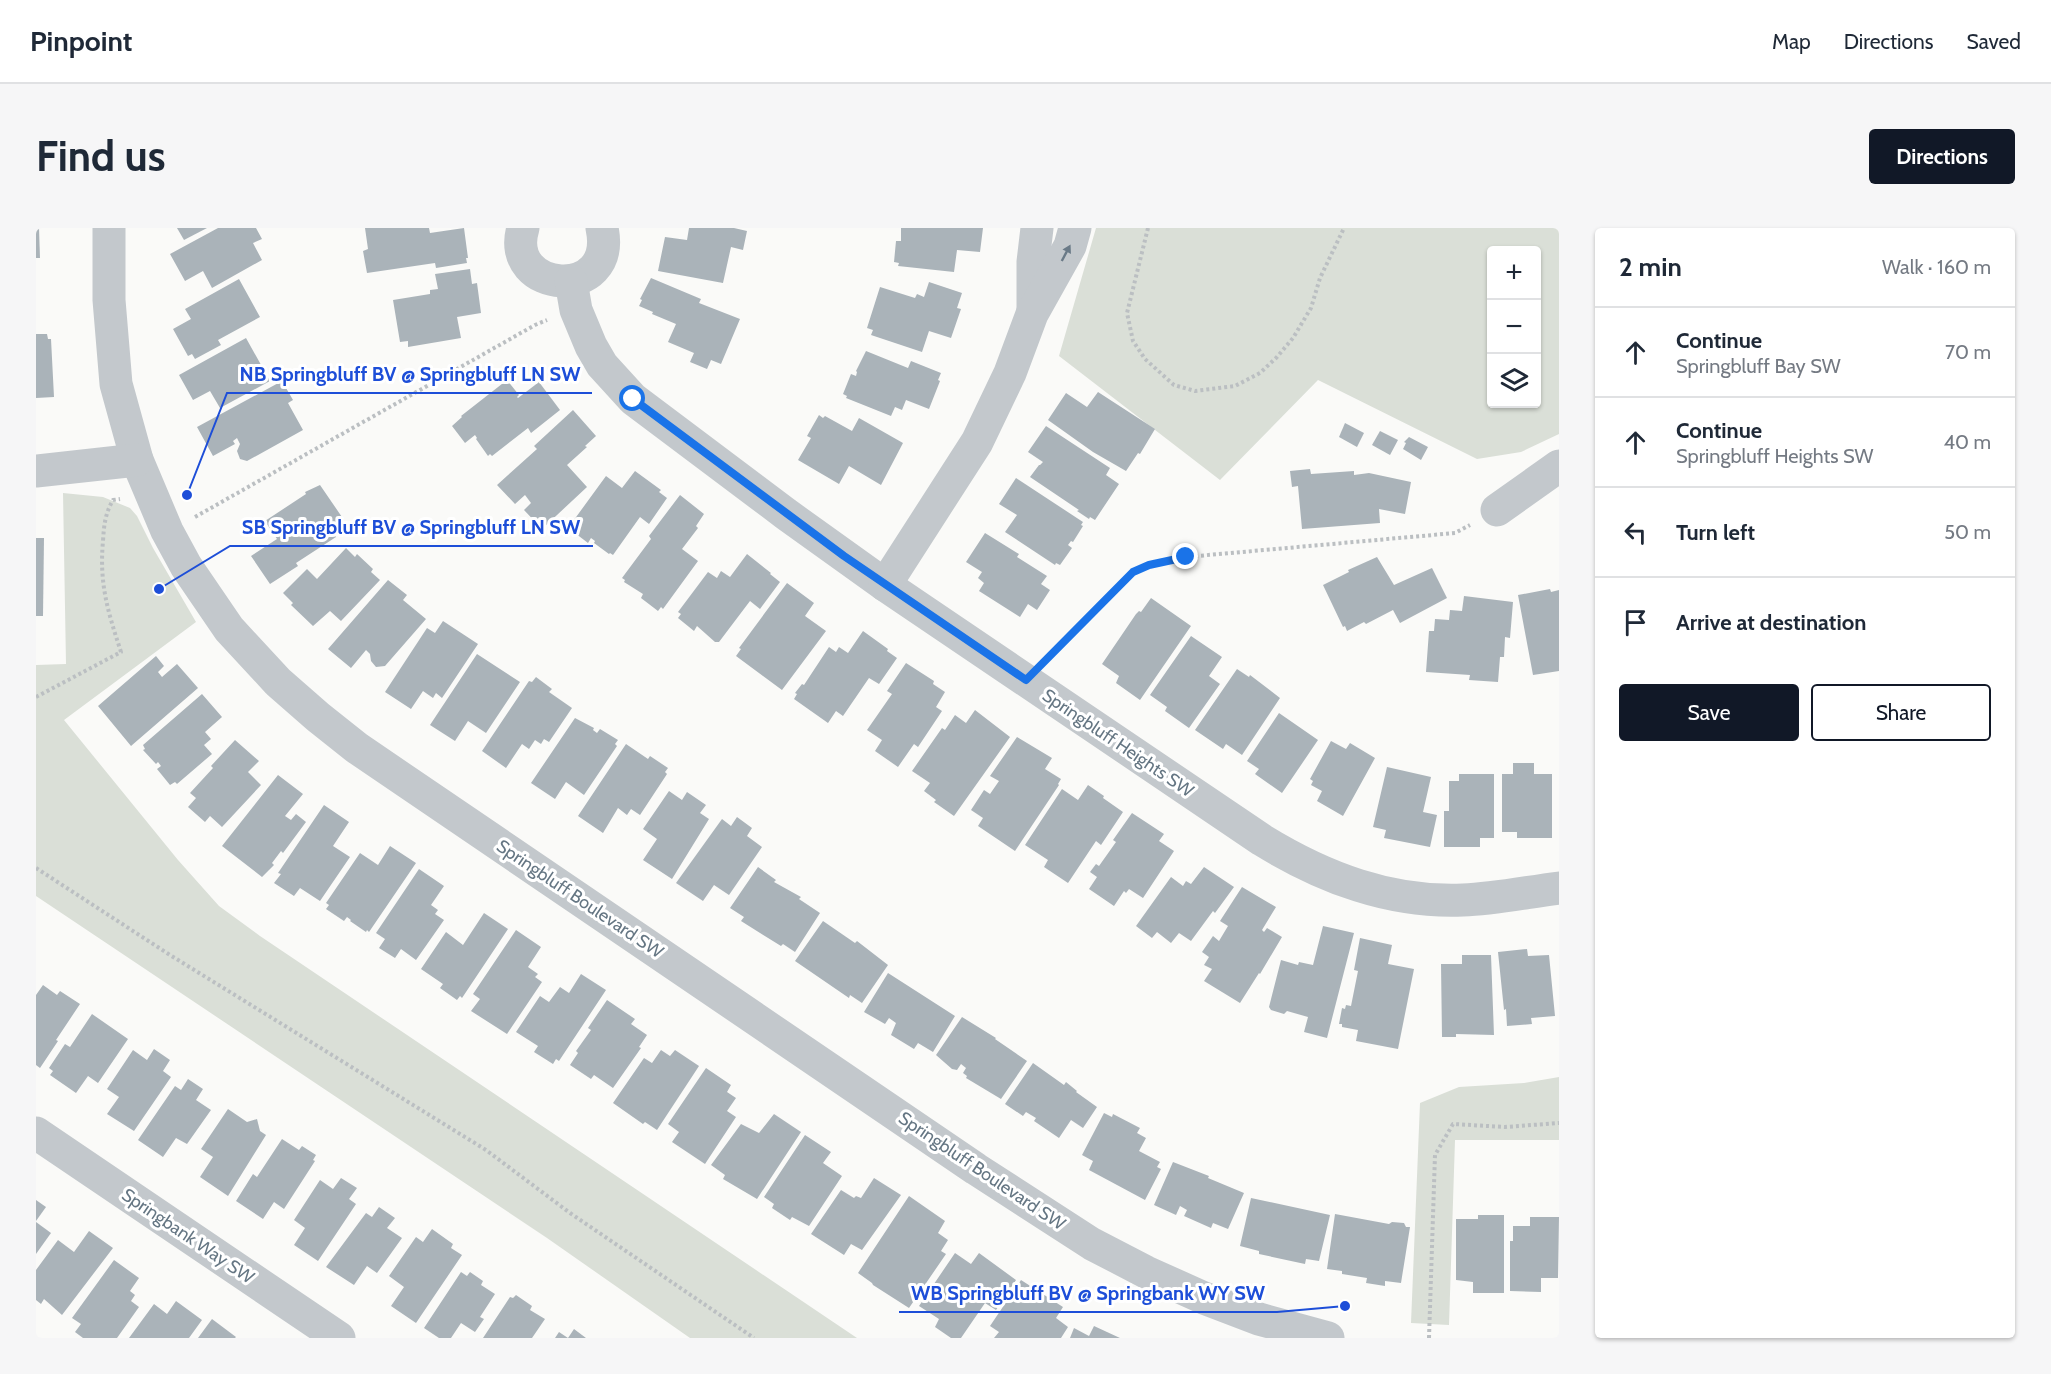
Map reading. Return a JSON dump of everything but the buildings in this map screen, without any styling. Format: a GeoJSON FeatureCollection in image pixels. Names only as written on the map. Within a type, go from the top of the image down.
{"type":"FeatureCollection","features":[{"type":"Feature","properties":{"kind":"street","name":"Springbluff Boulevard SW"},"geometry":{"type":"LineString","coordinates":[[109,228],[109,300],[116,384],[137,460],[167,531],[186,566],[229,629],[278,682],[357,748],[976,1169],[1092,1244],[1204,1298],[1259,1319],[1328,1338]]}},
{"type":"Feature","properties":{"kind":"street"},"geometry":{"type":"LineString","coordinates":[[523,228],[521,249],[526,261],[534,271],[545,279],[558,282],[574,296],[585,276],[596,267],[603,254],[605,240],[602,228]]}},
{"type":"Feature","properties":{"kind":"street"},"geometry":{"type":"LineString","coordinates":[[1032,314],[1033,262],[1037,228]]}},
{"type":"Feature","properties":{"kind":"street"},"geometry":{"type":"LineString","coordinates":[[885,585],[977,442],[1010,373],[1032,314],[1070,246],[1075,228]]}},
{"type":"Feature","properties":{"kind":"street","name":"Springbluff Heights SW"},"geometry":{"type":"LineString","coordinates":[[574,296],[585,336],[602,365],[633,399],[885,585],[1294,860],[1329,876],[1380,892],[1434,900],[1492,898],[1559,888]]}},
{"type":"Feature","properties":{"kind":"street"},"geometry":{"type":"LineString","coordinates":[[36,471],[137,460]]}},
{"type":"Feature","properties":{"kind":"street"},"geometry":{"type":"LineString","coordinates":[[1497,510],[1559,466]]}},
{"type":"Feature","properties":{"kind":"street","name":"Springbank Way SW"},"geometry":{"type":"LineString","coordinates":[[36,1133],[339,1338]]}},
{"type":"Feature","properties":{"kind":"path"},"geometry":{"type":"LineString","coordinates":[[1148,228],[1127,313],[1133,341],[1145,359],[1174,385],[1195,391],[1235,386],[1260,373],[1277,357],[1293,338],[1311,308],[1320,278],[1344,228]]}},
{"type":"Feature","properties":{"kind":"path"},"geometry":{"type":"LineString","coordinates":[[189,510],[193,518],[535,325],[574,296]]}},
{"type":"Feature","properties":{"kind":"path"},"geometry":{"type":"LineString","coordinates":[[36,698],[121,652],[110,619],[101,579],[105,514],[113,500],[150,493]]}},
{"type":"Feature","properties":{"kind":"path"},"geometry":{"type":"LineString","coordinates":[[1026,680],[1133,572],[1149,565],[1186,557],[1455,533],[1497,510]]}},
{"type":"Feature","properties":{"kind":"path"},"geometry":{"type":"LineString","coordinates":[[36,868],[171,956],[486,1150],[570,1213],[754,1338]]}},
{"type":"Feature","properties":{"kind":"path"},"geometry":{"type":"LineString","coordinates":[[1429,1338],[1435,1155],[1453,1124],[1505,1127],[1559,1123]]}},
{"type":"Feature","properties":{"kind":"shaded area"},"geometry":{"type":"Polygon","coordinates":[[[1096,228],[1559,228],[1559,434],[1521,452],[1477,459],[1318,380],[1220,480],[1059,356],[1096,228]]]}},
{"type":"Feature","properties":{"kind":"shaded area"},"geometry":{"type":"Polygon","coordinates":[[[63,493],[103,497],[130,508],[137,516],[196,622],[64,720],[178,860],[219,906],[260,936],[857,1338],[690,1338],[547,1238],[36,896],[36,665],[66,664],[63,493]]]}},
{"type":"Feature","properties":{"kind":"shaded area"},"geometry":{"type":"Polygon","coordinates":[[[1559,1077],[1559,1140],[1455,1140],[1449,1325],[1411,1323],[1420,1103],[1459,1087],[1524,1083],[1559,1077]]]}},
{"type":"Feature","properties":{"kind":"place","name":"NB Springbluff BV @ Springbluff LN SW"},"geometry":{"type":"Point","coordinates":[187,495]}},
{"type":"Feature","properties":{"kind":"place","name":"SB Springbluff BV @ Springbluff LN SW"},"geometry":{"type":"Point","coordinates":[159,589]}},
{"type":"Feature","properties":{"kind":"place","name":"WB Springbluff BV @ Springbank WY SW"},"geometry":{"type":"Point","coordinates":[1345,1306]}},
{"type":"Feature","properties":{"kind":"route"},"geometry":{"type":"LineString","coordinates":[[633,399],[844,556],[1026,680],[1133,572],[1149,565],[1186,557]]}}]}
